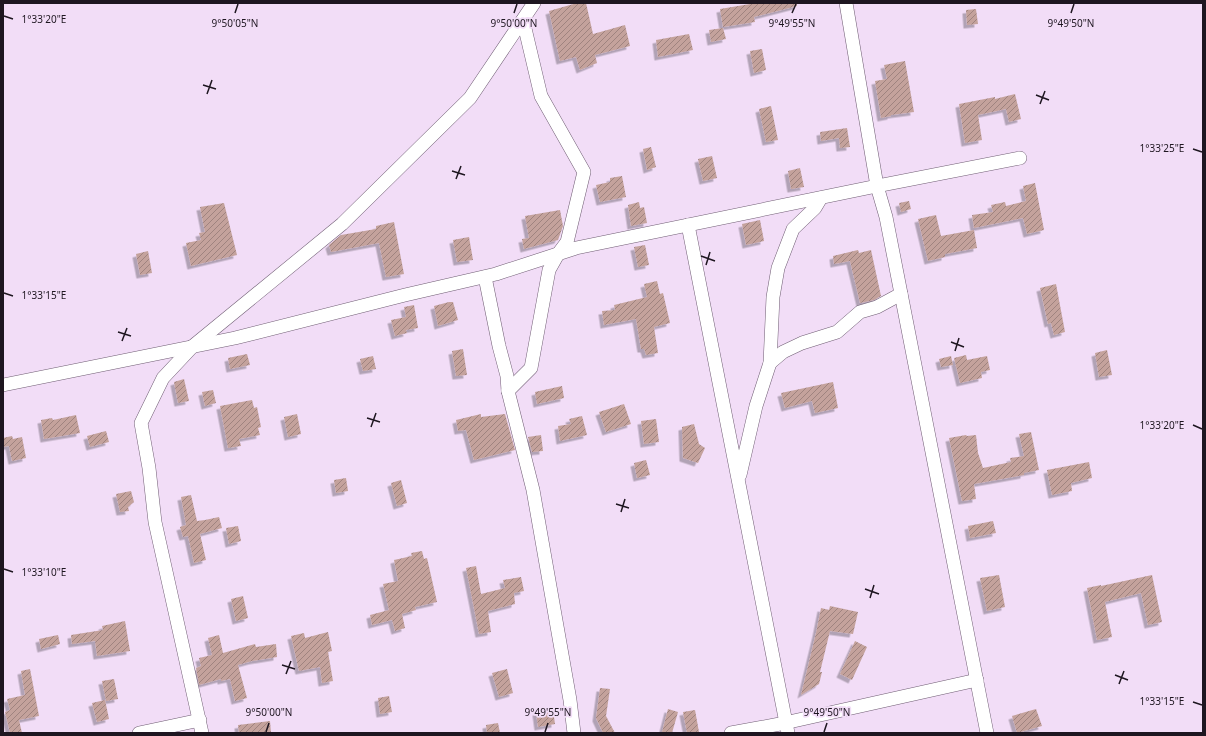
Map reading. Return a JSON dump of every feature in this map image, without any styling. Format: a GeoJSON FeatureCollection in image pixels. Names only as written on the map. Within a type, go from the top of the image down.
{"type":"FeatureCollection","features":[{"type":"Feature","properties":{"kind":"street"},"geometry":{"type":"LineString","coordinates":[[139,733],[201,727],[155,522],[149,468],[141,422],[163,378],[193,346],[342,224],[470,98],[534,3]]}},
{"type":"Feature","properties":{"kind":"street"},"geometry":{"type":"LineString","coordinates":[[846,3],[877,186],[886,217],[987,733]]}},
{"type":"Feature","properties":{"kind":"street"},"geometry":{"type":"LineString","coordinates":[[508,391],[531,368],[549,270],[567,242],[584,172],[541,96],[522,20]]}},
{"type":"Feature","properties":{"kind":"street"},"geometry":{"type":"LineString","coordinates":[[3,385],[235,338],[485,277],[576,248],[1020,158]]}},
{"type":"Feature","properties":{"kind":"street"},"geometry":{"type":"LineString","coordinates":[[738,481],[756,406],[770,363],[773,297],[778,268],[793,229],[815,208],[821,198]]}},
{"type":"Feature","properties":{"kind":"street"},"geometry":{"type":"LineString","coordinates":[[688,225],[787,728]]}},
{"type":"Feature","properties":{"kind":"street"},"geometry":{"type":"LineString","coordinates":[[485,277],[499,346],[507,376],[508,391],[533,490],[570,700],[574,733]]}},
{"type":"Feature","properties":{"kind":"street"},"geometry":{"type":"LineString","coordinates":[[770,363],[782,352],[802,343],[838,332],[860,312],[877,307],[901,294]]}},
{"type":"Feature","properties":{"kind":"street"},"geometry":{"type":"LineString","coordinates":[[731,733],[787,728],[977,680]]}},
{"type":"Feature","properties":{"kind":"building"},"geometry":{"type":"Polygon","coordinates":[[[577,3],[586,3],[593,34],[625,25],[630,46],[595,55],[597,63],[580,70],[576,57],[560,61],[549,11],[577,3]]]}},
{"type":"Feature","properties":{"kind":"building"},"geometry":{"type":"Polygon","coordinates":[[[756,3],[797,3],[797,6],[754,17],[755,22],[723,27],[720,9],[756,3]]]}},
{"type":"Feature","properties":{"kind":"building"},"geometry":{"type":"Polygon","coordinates":[[[976,9],[978,24],[967,25],[966,10],[976,9]]]}},
{"type":"Feature","properties":{"kind":"building"},"geometry":{"type":"Polygon","coordinates":[[[723,28],[726,39],[711,42],[709,30],[723,28]]]}},
{"type":"Feature","properties":{"kind":"building"},"geometry":{"type":"Polygon","coordinates":[[[689,34],[693,50],[658,57],[656,40],[689,34]]]}},
{"type":"Feature","properties":{"kind":"building"},"geometry":{"type":"Polygon","coordinates":[[[762,49],[766,70],[754,73],[750,51],[762,49]]]}},
{"type":"Feature","properties":{"kind":"building"},"geometry":{"type":"Polygon","coordinates":[[[905,61],[914,112],[881,118],[875,81],[887,79],[884,65],[905,61]]]}},
{"type":"Feature","properties":{"kind":"building"},"geometry":{"type":"Polygon","coordinates":[[[1015,94],[1021,119],[1009,122],[1006,109],[978,115],[982,140],[965,143],[959,104],[995,97],[995,99],[1015,94]]]}},
{"type":"Feature","properties":{"kind":"building"},"geometry":{"type":"Polygon","coordinates":[[[771,106],[778,140],[766,142],[759,109],[771,106]]]}},
{"type":"Feature","properties":{"kind":"building"},"geometry":{"type":"Polygon","coordinates":[[[847,128],[850,147],[840,148],[839,138],[821,141],[820,132],[847,128]]]}},
{"type":"Feature","properties":{"kind":"building"},"geometry":{"type":"Polygon","coordinates":[[[651,147],[656,167],[647,170],[643,149],[651,147]]]}},
{"type":"Feature","properties":{"kind":"building"},"geometry":{"type":"Polygon","coordinates":[[[712,156],[717,178],[703,181],[698,159],[712,156]]]}},
{"type":"Feature","properties":{"kind":"building"},"geometry":{"type":"Polygon","coordinates":[[[800,168],[804,187],[791,189],[788,171],[800,168]]]}},
{"type":"Feature","properties":{"kind":"building"},"geometry":{"type":"Polygon","coordinates":[[[622,176],[626,197],[600,202],[596,185],[610,182],[610,178],[622,176]]]}},
{"type":"Feature","properties":{"kind":"building"},"geometry":{"type":"Polygon","coordinates":[[[1035,183],[1044,230],[1027,234],[1023,218],[974,228],[972,215],[993,212],[991,205],[1005,202],[1006,206],[1026,201],[1023,186],[1035,183]]]}},
{"type":"Feature","properties":{"kind":"building"},"geometry":{"type":"Polygon","coordinates":[[[909,201],[911,209],[901,212],[899,203],[909,201]]]}},
{"type":"Feature","properties":{"kind":"building"},"geometry":{"type":"Polygon","coordinates":[[[639,202],[640,208],[644,207],[647,223],[631,226],[628,205],[639,202]]]}},
{"type":"Feature","properties":{"kind":"building"},"geometry":{"type":"Polygon","coordinates":[[[224,203],[237,255],[191,266],[186,243],[201,240],[199,233],[205,232],[200,207],[224,203]]]}},
{"type":"Feature","properties":{"kind":"building"},"geometry":{"type":"Polygon","coordinates":[[[560,210],[563,226],[558,240],[524,249],[522,239],[529,238],[525,216],[560,210]]]}},
{"type":"Feature","properties":{"kind":"building"},"geometry":{"type":"Polygon","coordinates":[[[936,215],[941,236],[974,230],[977,248],[945,254],[945,257],[928,261],[918,219],[936,215]]]}},
{"type":"Feature","properties":{"kind":"building"},"geometry":{"type":"Polygon","coordinates":[[[760,220],[764,241],[746,245],[742,224],[760,220]]]}},
{"type":"Feature","properties":{"kind":"building"},"geometry":{"type":"Polygon","coordinates":[[[394,222],[404,274],[386,277],[379,243],[331,252],[329,245],[341,235],[376,229],[376,226],[394,222]]]}},
{"type":"Feature","properties":{"kind":"building"},"geometry":{"type":"Polygon","coordinates":[[[469,237],[473,260],[457,262],[453,240],[469,237]]]}},
{"type":"Feature","properties":{"kind":"building"},"geometry":{"type":"Polygon","coordinates":[[[645,245],[649,265],[638,267],[634,247],[645,245]]]}},
{"type":"Feature","properties":{"kind":"building"},"geometry":{"type":"Polygon","coordinates":[[[858,250],[859,253],[871,250],[881,296],[874,300],[860,303],[850,261],[834,264],[833,256],[858,250]]]}},
{"type":"Feature","properties":{"kind":"building"},"geometry":{"type":"Polygon","coordinates":[[[148,251],[152,273],[140,275],[136,254],[148,251]]]}},
{"type":"Feature","properties":{"kind":"building"},"geometry":{"type":"Polygon","coordinates":[[[657,281],[660,294],[663,293],[670,323],[654,327],[658,353],[646,355],[644,349],[641,349],[636,319],[604,325],[602,311],[615,310],[614,305],[647,297],[644,284],[657,281]]]}},
{"type":"Feature","properties":{"kind":"building"},"geometry":{"type":"Polygon","coordinates":[[[1056,284],[1065,332],[1054,335],[1051,323],[1048,324],[1040,288],[1056,284]]]}},
{"type":"Feature","properties":{"kind":"building"},"geometry":{"type":"Polygon","coordinates":[[[453,302],[458,320],[438,326],[434,306],[453,302]]]}},
{"type":"Feature","properties":{"kind":"building"},"geometry":{"type":"Polygon","coordinates":[[[414,305],[418,328],[406,330],[407,333],[395,336],[391,320],[406,317],[404,307],[414,305]]]}},
{"type":"Feature","properties":{"kind":"building"},"geometry":{"type":"Polygon","coordinates":[[[463,349],[467,375],[456,376],[452,351],[463,349]]]}},
{"type":"Feature","properties":{"kind":"building"},"geometry":{"type":"Polygon","coordinates":[[[1107,350],[1112,375],[1099,377],[1095,353],[1107,350]]]}},
{"type":"Feature","properties":{"kind":"building"},"geometry":{"type":"Polygon","coordinates":[[[247,354],[250,365],[230,369],[228,358],[247,354]]]}},
{"type":"Feature","properties":{"kind":"building"},"geometry":{"type":"Polygon","coordinates":[[[966,355],[967,360],[987,356],[990,370],[981,372],[982,378],[960,383],[954,358],[966,355]]]}},
{"type":"Feature","properties":{"kind":"building"},"geometry":{"type":"Polygon","coordinates":[[[373,356],[376,369],[363,371],[360,359],[373,356]]]}},
{"type":"Feature","properties":{"kind":"building"},"geometry":{"type":"Polygon","coordinates":[[[951,356],[953,365],[941,367],[939,359],[951,356]]]}},
{"type":"Feature","properties":{"kind":"building"},"geometry":{"type":"Polygon","coordinates":[[[184,379],[189,401],[178,403],[174,382],[184,379]]]}},
{"type":"Feature","properties":{"kind":"building"},"geometry":{"type":"Polygon","coordinates":[[[833,382],[838,408],[815,413],[812,401],[785,408],[781,393],[833,382]]]}},
{"type":"Feature","properties":{"kind":"building"},"geometry":{"type":"Polygon","coordinates":[[[562,386],[564,398],[537,404],[535,392],[562,386]]]}},
{"type":"Feature","properties":{"kind":"building"},"geometry":{"type":"Polygon","coordinates":[[[213,390],[216,403],[205,406],[202,392],[213,390]]]}},
{"type":"Feature","properties":{"kind":"building"},"geometry":{"type":"Polygon","coordinates":[[[252,400],[254,408],[257,407],[261,427],[258,428],[260,435],[239,439],[241,446],[228,448],[220,406],[252,400]]]}},
{"type":"Feature","properties":{"kind":"building"},"geometry":{"type":"Polygon","coordinates":[[[624,404],[631,424],[606,432],[599,412],[624,404]]]}},
{"type":"Feature","properties":{"kind":"building"},"geometry":{"type":"Polygon","coordinates":[[[297,414],[301,434],[288,437],[284,417],[297,414]]]}},
{"type":"Feature","properties":{"kind":"building"},"geometry":{"type":"Polygon","coordinates":[[[481,414],[481,417],[505,414],[515,450],[474,460],[466,430],[458,431],[456,420],[481,414]]]}},
{"type":"Feature","properties":{"kind":"building"},"geometry":{"type":"Polygon","coordinates":[[[76,415],[80,433],[44,439],[41,420],[52,418],[53,420],[76,415]]]}},
{"type":"Feature","properties":{"kind":"building"},"geometry":{"type":"Polygon","coordinates":[[[582,416],[587,435],[560,441],[558,426],[571,424],[569,419],[582,416]]]}},
{"type":"Feature","properties":{"kind":"building"},"geometry":{"type":"Polygon","coordinates":[[[656,419],[659,442],[644,444],[641,421],[656,419]]]}},
{"type":"Feature","properties":{"kind":"building"},"geometry":{"type":"Polygon","coordinates":[[[694,424],[699,444],[705,448],[698,463],[683,458],[682,427],[694,424]]]}},
{"type":"Feature","properties":{"kind":"building"},"geometry":{"type":"Polygon","coordinates":[[[106,431],[109,442],[90,447],[87,436],[106,431]]]}},
{"type":"Feature","properties":{"kind":"building"},"geometry":{"type":"Polygon","coordinates":[[[1031,432],[1039,470],[1024,473],[1024,475],[974,484],[976,499],[962,501],[949,438],[976,435],[978,453],[983,468],[1011,462],[1010,458],[1024,456],[1019,434],[1031,432]]]}},
{"type":"Feature","properties":{"kind":"building"},"geometry":{"type":"Polygon","coordinates":[[[541,435],[543,451],[532,452],[528,437],[541,435]]]}},
{"type":"Feature","properties":{"kind":"building"},"geometry":{"type":"Polygon","coordinates":[[[12,436],[13,439],[22,437],[26,458],[12,461],[9,446],[3,447],[3,438],[12,436]]]}},
{"type":"Feature","properties":{"kind":"building"},"geometry":{"type":"Polygon","coordinates":[[[646,460],[650,475],[637,478],[634,463],[646,460]]]}},
{"type":"Feature","properties":{"kind":"building"},"geometry":{"type":"Polygon","coordinates":[[[1089,462],[1092,478],[1071,483],[1072,491],[1052,495],[1047,470],[1089,462]]]}},
{"type":"Feature","properties":{"kind":"building"},"geometry":{"type":"Polygon","coordinates":[[[346,478],[348,491],[336,493],[334,480],[346,478]]]}},
{"type":"Feature","properties":{"kind":"building"},"geometry":{"type":"Polygon","coordinates":[[[401,480],[407,503],[397,506],[391,483],[401,480]]]}},
{"type":"Feature","properties":{"kind":"building"},"geometry":{"type":"Polygon","coordinates":[[[131,491],[134,502],[128,507],[129,511],[120,512],[116,494],[131,491]]]}},
{"type":"Feature","properties":{"kind":"building"},"geometry":{"type":"Polygon","coordinates":[[[191,495],[197,521],[219,517],[222,528],[200,534],[206,560],[194,563],[188,536],[183,537],[180,527],[186,525],[181,497],[191,495]]]}},
{"type":"Feature","properties":{"kind":"building"},"geometry":{"type":"Polygon","coordinates":[[[993,521],[996,533],[970,538],[968,526],[993,521]]]}},
{"type":"Feature","properties":{"kind":"building"},"geometry":{"type":"Polygon","coordinates":[[[238,526],[241,541],[229,544],[226,528],[238,526]]]}},
{"type":"Feature","properties":{"kind":"building"},"geometry":{"type":"Polygon","coordinates":[[[422,551],[424,559],[427,558],[437,602],[415,607],[416,610],[402,614],[405,628],[395,631],[392,620],[372,625],[370,615],[389,610],[383,584],[398,581],[394,560],[412,556],[411,553],[422,551]]]}},
{"type":"Feature","properties":{"kind":"building"},"geometry":{"type":"Polygon","coordinates":[[[476,566],[481,594],[505,588],[503,580],[521,577],[524,591],[514,593],[515,604],[488,611],[491,632],[479,634],[466,568],[476,566]]]}},
{"type":"Feature","properties":{"kind":"building"},"geometry":{"type":"Polygon","coordinates":[[[999,575],[1005,607],[987,611],[980,578],[999,575]]]}},
{"type":"Feature","properties":{"kind":"building"},"geometry":{"type":"Polygon","coordinates":[[[1152,575],[1162,622],[1148,625],[1141,593],[1105,602],[1112,637],[1097,640],[1087,588],[1152,575]]]}},
{"type":"Feature","properties":{"kind":"building"},"geometry":{"type":"Polygon","coordinates":[[[243,596],[248,618],[236,621],[231,599],[243,596]]]}},
{"type":"Feature","properties":{"kind":"building"},"geometry":{"type":"Polygon","coordinates":[[[830,606],[858,612],[853,634],[830,631],[820,672],[822,672],[819,684],[801,695],[821,608],[829,610],[830,606]]]}},
{"type":"Feature","properties":{"kind":"building"},"geometry":{"type":"Polygon","coordinates":[[[125,621],[130,651],[97,656],[95,641],[72,644],[71,635],[103,630],[102,626],[125,621]]]}},
{"type":"Feature","properties":{"kind":"building"},"geometry":{"type":"Polygon","coordinates":[[[328,632],[332,651],[328,652],[333,681],[322,683],[320,667],[299,671],[291,636],[304,633],[305,638],[328,632]]]}},
{"type":"Feature","properties":{"kind":"building"},"geometry":{"type":"Polygon","coordinates":[[[58,635],[60,644],[41,649],[39,639],[58,635]]]}},
{"type":"Feature","properties":{"kind":"building"},"geometry":{"type":"Polygon","coordinates":[[[219,635],[223,653],[255,644],[256,647],[276,644],[277,657],[238,665],[247,698],[235,701],[230,679],[221,681],[221,679],[199,685],[196,668],[201,666],[199,658],[212,655],[208,638],[219,635]]]}},
{"type":"Feature","properties":{"kind":"building"},"geometry":{"type":"Polygon","coordinates":[[[855,641],[867,647],[852,680],[840,674],[855,641]]]}},
{"type":"Feature","properties":{"kind":"building"},"geometry":{"type":"Polygon","coordinates":[[[30,669],[39,716],[19,720],[22,733],[10,733],[5,712],[10,710],[7,699],[25,695],[21,671],[30,669]]]}},
{"type":"Feature","properties":{"kind":"building"},"geometry":{"type":"Polygon","coordinates":[[[507,669],[513,693],[499,697],[492,673],[507,669]]]}},
{"type":"Feature","properties":{"kind":"building"},"geometry":{"type":"Polygon","coordinates":[[[114,679],[118,699],[106,701],[102,681],[114,679]]]}},
{"type":"Feature","properties":{"kind":"building"},"geometry":{"type":"Polygon","coordinates":[[[600,688],[610,689],[606,716],[615,733],[603,733],[596,718],[600,688]]]}},
{"type":"Feature","properties":{"kind":"building"},"geometry":{"type":"Polygon","coordinates":[[[389,696],[392,712],[380,714],[378,698],[389,696]]]}},
{"type":"Feature","properties":{"kind":"building"},"geometry":{"type":"Polygon","coordinates":[[[105,700],[109,719],[97,722],[92,703],[105,700]]]}},
{"type":"Feature","properties":{"kind":"building"},"geometry":{"type":"Polygon","coordinates":[[[668,709],[678,712],[672,733],[662,732],[668,709]]]}},
{"type":"Feature","properties":{"kind":"building"},"geometry":{"type":"Polygon","coordinates":[[[1036,709],[1042,726],[1017,733],[1012,716],[1036,709]]]}},
{"type":"Feature","properties":{"kind":"building"},"geometry":{"type":"Polygon","coordinates":[[[553,710],[555,724],[538,727],[536,712],[553,710]]]}},
{"type":"Feature","properties":{"kind":"building"},"geometry":{"type":"Polygon","coordinates":[[[695,710],[699,732],[687,733],[683,712],[695,710]]]}},
{"type":"Feature","properties":{"kind":"building"},"geometry":{"type":"Polygon","coordinates":[[[270,721],[271,733],[239,733],[238,725],[270,721]]]}},
{"type":"Feature","properties":{"kind":"building"},"geometry":{"type":"Polygon","coordinates":[[[498,723],[500,733],[487,733],[486,725],[498,723]]]}}]}
